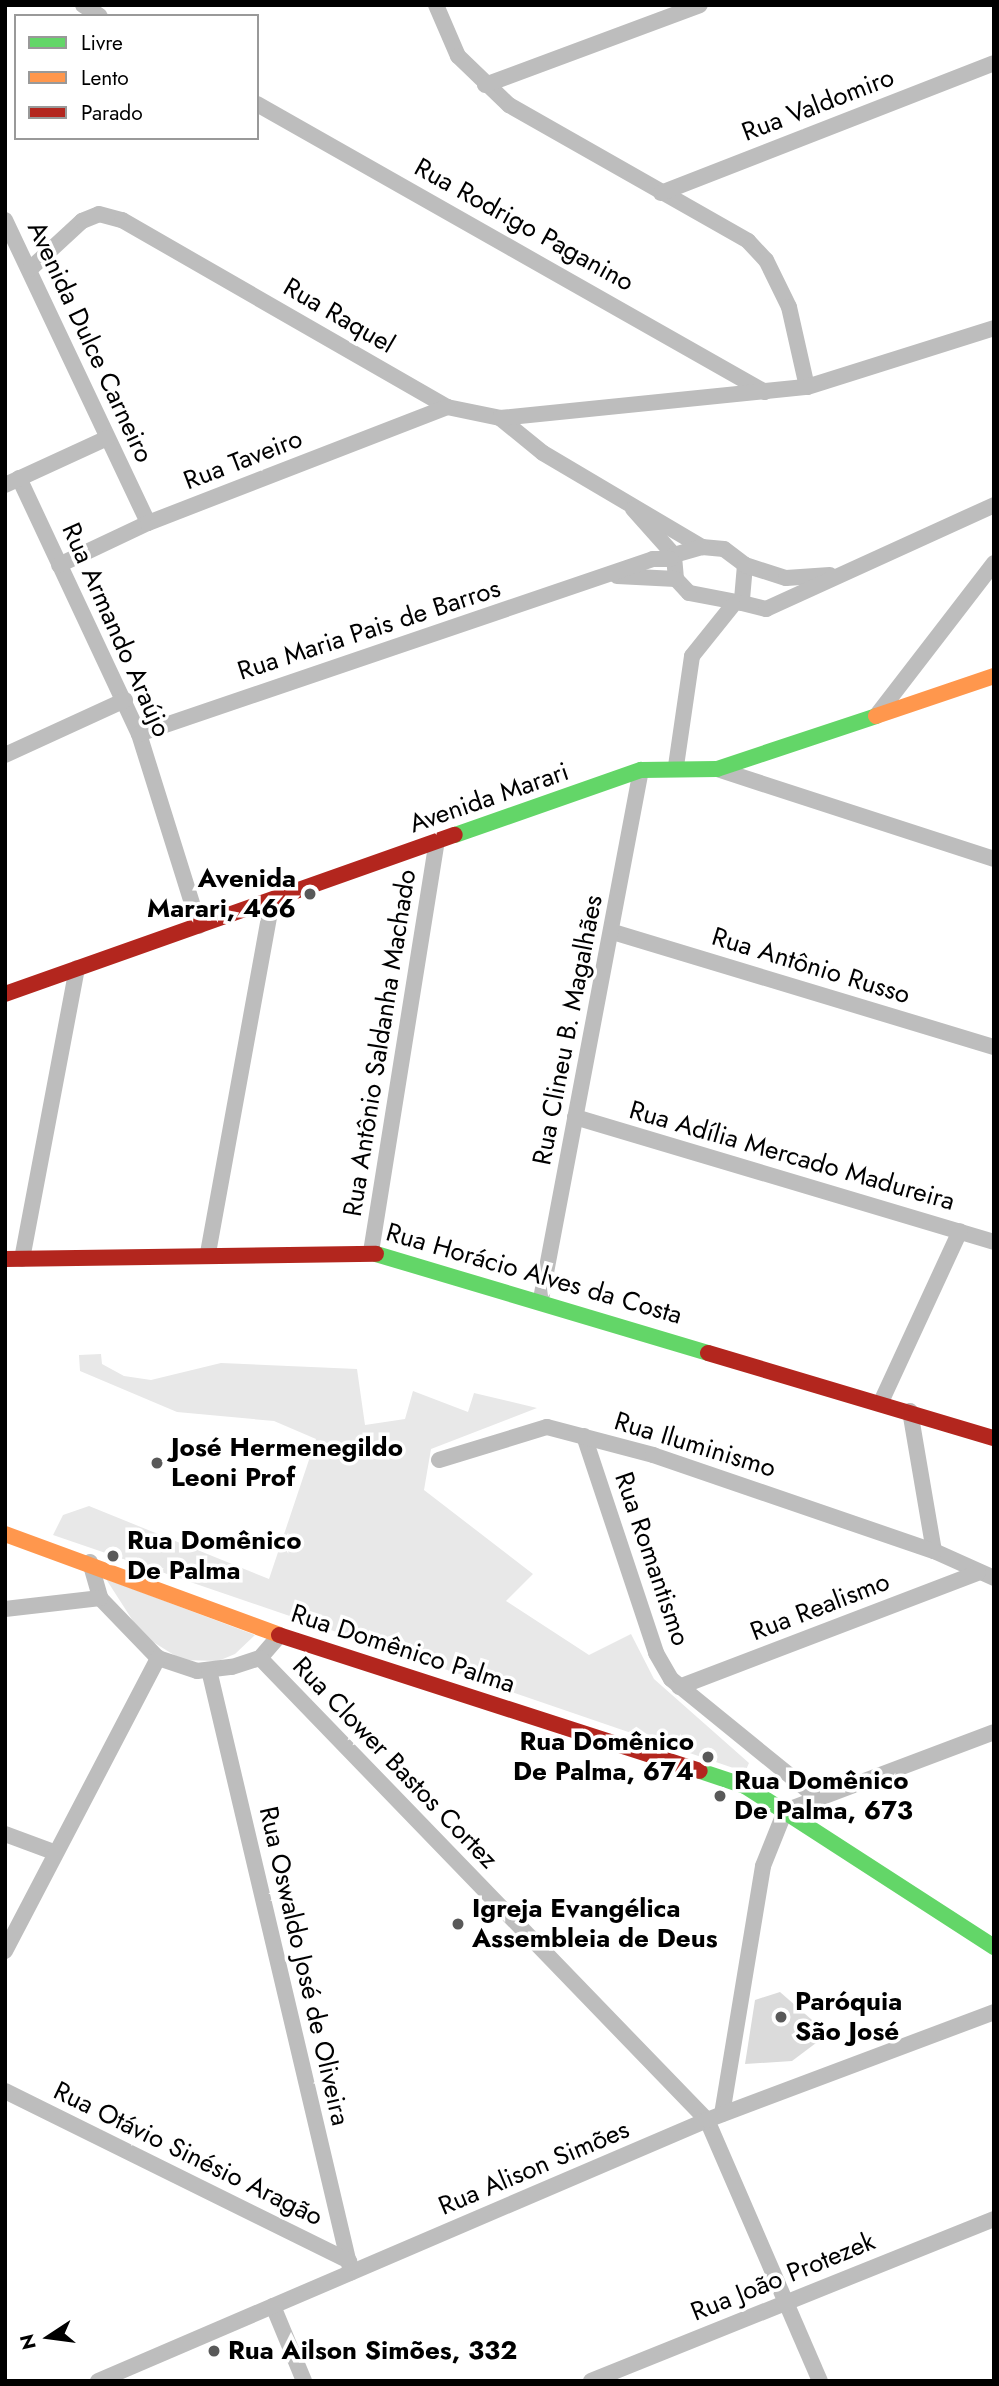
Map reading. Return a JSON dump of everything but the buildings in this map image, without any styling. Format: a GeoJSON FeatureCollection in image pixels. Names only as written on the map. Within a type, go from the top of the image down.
{"type":"FeatureCollection","features":[{"type":"Feature","properties":{"kind":"street"},"geometry":{"type":"LineString","coordinates":[[436,5],[458,56],[485,85],[558,136],[748,242],[766,260],[789,307],[807,387]]}},
{"type":"Feature","properties":{"kind":"street"},"geometry":{"type":"LineString","coordinates":[[485,85],[700,5]]}},
{"type":"Feature","properties":{"kind":"street","name":"Rua Valdomiro"},"geometry":{"type":"LineString","coordinates":[[661,193],[994,63]]}},
{"type":"Feature","properties":{"kind":"street","name":"Rua Rodrigo Paganino"},"geometry":{"type":"LineString","coordinates":[[259,105],[765,392]]}},
{"type":"Feature","properties":{"kind":"street","name":"Rua Raquel"},"geometry":{"type":"LineString","coordinates":[[30,269],[82,221],[99,214],[122,220],[447,407],[500,418],[543,453],[629,505],[702,547],[724,549],[745,565]]}},
{"type":"Feature","properties":{"kind":"street","name":"Avenida Dulce Carneiro"},"geometry":{"type":"LineString","coordinates":[[5,219],[148,523]]}},
{"type":"Feature","properties":{"kind":"street"},"geometry":{"type":"LineString","coordinates":[[500,418],[807,387],[994,328]]}},
{"type":"Feature","properties":{"kind":"street","name":"Rua Taveiro"},"geometry":{"type":"LineString","coordinates":[[59,565],[148,523],[447,407]]}},
{"type":"Feature","properties":{"kind":"street"},"geometry":{"type":"LineString","coordinates":[[12,481],[107,438]]}},
{"type":"Feature","properties":{"kind":"street","name":"Rua Armando Araújo"},"geometry":{"type":"LineString","coordinates":[[12,481],[59,565],[125,700],[139,734],[199,926]]}},
{"type":"Feature","properties":{"kind":"street","name":"Rua Raquel"},"geometry":{"type":"LineString","coordinates":[[629,505],[672,557]]}},
{"type":"Feature","properties":{"kind":"street"},"geometry":{"type":"LineString","coordinates":[[672,557],[676,579],[689,593],[766,609],[994,505]]}},
{"type":"Feature","properties":{"kind":"street","name":"Rua Maria Pais de Barros"},"geometry":{"type":"LineString","coordinates":[[139,734],[614,576],[653,559],[672,557],[702,547]]}},
{"type":"Feature","properties":{"kind":"street"},"geometry":{"type":"LineString","coordinates":[[873,720],[994,563]]}},
{"type":"Feature","properties":{"kind":"street"},"geometry":{"type":"LineString","coordinates":[[676,766],[692,656],[737,604],[745,565],[786,578],[839,575]]}},
{"type":"Feature","properties":{"kind":"street","name":"Rua Maria Pais de Barros"},"geometry":{"type":"LineString","coordinates":[[614,576],[676,579]]}},
{"type":"Feature","properties":{"kind":"street","name":"Avenida Marari"},"geometry":{"type":"LineString","coordinates":[[5,994],[641,770],[676,766],[717,769],[873,720],[994,676]]}},
{"type":"Feature","properties":{"kind":"street"},"geometry":{"type":"LineString","coordinates":[[5,755],[125,700]]}},
{"type":"Feature","properties":{"kind":"street"},"geometry":{"type":"LineString","coordinates":[[717,769],[994,859]]}},
{"type":"Feature","properties":{"kind":"street","name":"Rua Clineu B. Magalhães"},"geometry":{"type":"LineString","coordinates":[[541,1299],[613,932],[641,770]]}},
{"type":"Feature","properties":{"kind":"street","name":"Rua Antônio Saldanha Machado"},"geometry":{"type":"LineString","coordinates":[[371,1252],[437,842]]}},
{"type":"Feature","properties":{"kind":"street"},"geometry":{"type":"LineString","coordinates":[[208,1253],[272,900]]}},
{"type":"Feature","properties":{"kind":"street","name":"Rua Antônio Russo"},"geometry":{"type":"LineString","coordinates":[[613,932],[994,1047]]}},
{"type":"Feature","properties":{"kind":"street"},"geometry":{"type":"LineString","coordinates":[[14,1259],[77,968]]}},
{"type":"Feature","properties":{"kind":"street","name":"Rua Adília Mercado Madureira"},"geometry":{"type":"LineString","coordinates":[[575,1117],[994,1242]]}},
{"type":"Feature","properties":{"kind":"street"},"geometry":{"type":"LineString","coordinates":[[881,1402],[960,1231]]}},
{"type":"Feature","properties":{"kind":"street","name":"Rua Horácio Alves da Costa"},"geometry":{"type":"LineString","coordinates":[[14,1259],[208,1253],[371,1252],[541,1299],[994,1438]]}},
{"type":"Feature","properties":{"kind":"street"},"geometry":{"type":"LineString","coordinates":[[910,1411],[934,1551]]}},
{"type":"Feature","properties":{"kind":"street","name":"Rua Iluminismo"},"geometry":{"type":"LineString","coordinates":[[439,1460],[534,1427],[584,1436],[934,1551],[986,1575]]}},
{"type":"Feature","properties":{"kind":"street","name":"Rua Romantismo"},"geometry":{"type":"LineString","coordinates":[[584,1436],[656,1653],[679,1687],[816,1797]]}},
{"type":"Feature","properties":{"kind":"street","name":"Rua Domênico Palma"},"geometry":{"type":"LineString","coordinates":[[5,1534],[90,1562],[280,1635],[745,1786],[785,1811]]}},
{"type":"Feature","properties":{"kind":"street"},"geometry":{"type":"LineString","coordinates":[[90,1562],[100,1598],[158,1658],[209,1670],[260,1658],[280,1635]]}},
{"type":"Feature","properties":{"kind":"street","name":"Rua Realismo"},"geometry":{"type":"LineString","coordinates":[[679,1687],[986,1575]]}},
{"type":"Feature","properties":{"kind":"street"},"geometry":{"type":"LineString","coordinates":[[5,1609],[100,1598]]}},
{"type":"Feature","properties":{"kind":"street"},"geometry":{"type":"LineString","coordinates":[[5,1951],[158,1658]]}},
{"type":"Feature","properties":{"kind":"street","name":"Rua Clower Bastos Cortez"},"geometry":{"type":"LineString","coordinates":[[260,1658],[715,2117],[786,2302],[820,2381]]}},
{"type":"Feature","properties":{"kind":"street","name":"Rua Oswaldo José de Oliveira"},"geometry":{"type":"LineString","coordinates":[[209,1670],[350,2266]]}},
{"type":"Feature","properties":{"kind":"street"},"geometry":{"type":"LineString","coordinates":[[715,2117],[764,1866],[785,1811],[816,1797],[994,1732]]}},
{"type":"Feature","properties":{"kind":"street"},"geometry":{"type":"LineString","coordinates":[[785,1811],[994,1947]]}},
{"type":"Feature","properties":{"kind":"street"},"geometry":{"type":"LineString","coordinates":[[5,1834],[56,1853]]}},
{"type":"Feature","properties":{"kind":"street","name":"Rua Alison Simões"},"geometry":{"type":"LineString","coordinates":[[98,2381],[273,2306],[350,2266],[715,2117],[994,2012]]}},
{"type":"Feature","properties":{"kind":"street","name":"Rua Otávio Sinésio Aragão"},"geometry":{"type":"LineString","coordinates":[[5,2091],[350,2266]]}},
{"type":"Feature","properties":{"kind":"street","name":"Rua João Protezek"},"geometry":{"type":"LineString","coordinates":[[591,2381],[994,2219]]}},
{"type":"Feature","properties":{"kind":"street"},"geometry":{"type":"LineString","coordinates":[[273,2306],[304,2381]]}},
{"type":"Feature","properties":{"kind":"shaded area"},"geometry":{"type":"Polygon","coordinates":[[[101,1354],[102,1364],[124,1376],[151,1380],[221,1363],[357,1369],[365,1425],[405,1419],[413,1391],[468,1412],[474,1393],[537,1408],[431,1449],[424,1490],[533,1574],[506,1601],[589,1655],[631,1634],[654,1679],[749,1763],[745,1772],[53,1535],[63,1515],[89,1506],[269,1579],[316,1439],[274,1421],[177,1412],[80,1371],[79,1355],[101,1354]]]}},
{"type":"Feature","properties":{"kind":"shaded area"},"geometry":{"type":"Polygon","coordinates":[[[106,1579],[255,1635],[235,1654],[218,1661],[182,1660],[142,1635],[106,1579]]]}},
{"type":"Feature","properties":{"kind":"traffic: fast"},"geometry":{"type":"LineString","coordinates":[[455,835],[641,770],[717,769],[876,716]]}},
{"type":"Feature","properties":{"kind":"traffic: fast"},"geometry":{"type":"LineString","coordinates":[[376,1254],[708,1353]]}},
{"type":"Feature","properties":{"kind":"traffic: fast"},"geometry":{"type":"LineString","coordinates":[[700,1771],[745,1786],[994,1947]]}},
{"type":"Feature","properties":{"kind":"traffic: slow"},"geometry":{"type":"LineString","coordinates":[[876,716],[994,676]]}},
{"type":"Feature","properties":{"kind":"traffic: slow"},"geometry":{"type":"LineString","coordinates":[[5,1534],[279,1635]]}},
{"type":"Feature","properties":{"kind":"traffic: jam"},"geometry":{"type":"LineString","coordinates":[[5,994],[455,835]]}},
{"type":"Feature","properties":{"kind":"traffic: jam"},"geometry":{"type":"LineString","coordinates":[[5,1259],[376,1254]]}},
{"type":"Feature","properties":{"kind":"traffic: jam"},"geometry":{"type":"LineString","coordinates":[[708,1353],[994,1438]]}},
{"type":"Feature","properties":{"kind":"traffic: jam"},"geometry":{"type":"LineString","coordinates":[[279,1635],[700,1771]]}},
{"type":"Feature","properties":{"kind":"place","name":"Avenida Marari, 466"},"geometry":{"type":"Point","coordinates":[310,894]}},
{"type":"Feature","properties":{"kind":"place","name":"José Hermenegildo Leoni Prof"},"geometry":{"type":"Point","coordinates":[157,1463]}},
{"type":"Feature","properties":{"kind":"place","name":"Rua Domênico De Palma"},"geometry":{"type":"Point","coordinates":[113,1556]}},
{"type":"Feature","properties":{"kind":"place","name":"Rua Domênico De Palma, 674"},"geometry":{"type":"Point","coordinates":[708,1757]}},
{"type":"Feature","properties":{"kind":"place","name":"Rua Domênico De Palma, 673"},"geometry":{"type":"Point","coordinates":[720,1796]}},
{"type":"Feature","properties":{"kind":"place","name":"Igreja Evangélica Assembleia de Deus"},"geometry":{"type":"Point","coordinates":[458,1924]}},
{"type":"Feature","properties":{"kind":"place","name":"Paróquia São José"},"geometry":{"type":"Point","coordinates":[781,2017]}},
{"type":"Feature","properties":{"kind":"place","name":"Rua Ailson Simões, 332"},"geometry":{"type":"Point","coordinates":[214,2351]}}]}
